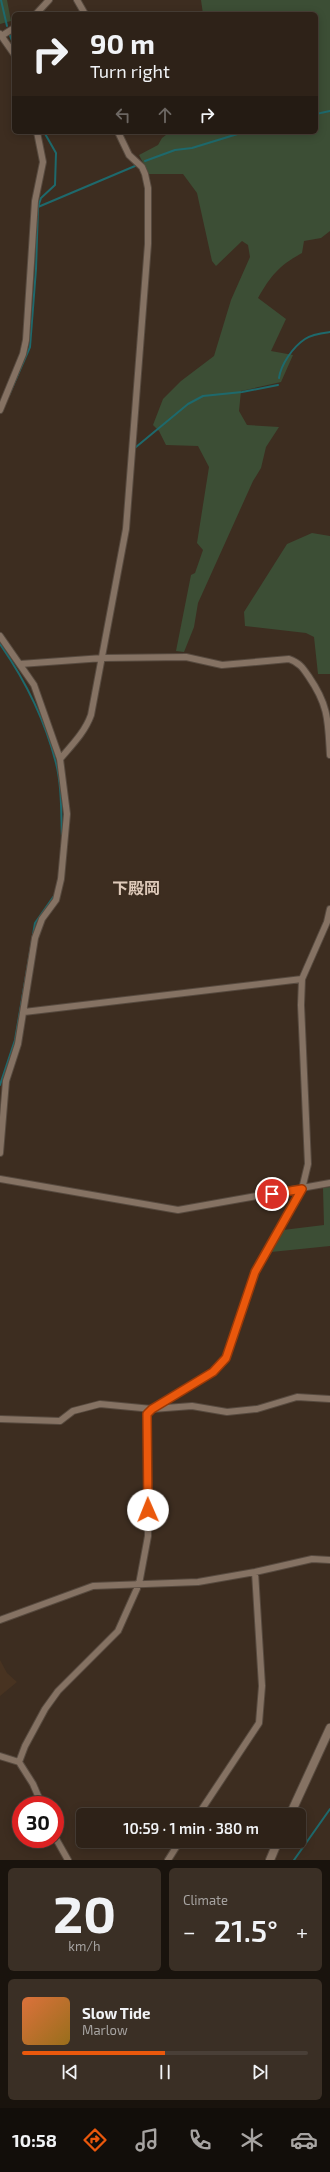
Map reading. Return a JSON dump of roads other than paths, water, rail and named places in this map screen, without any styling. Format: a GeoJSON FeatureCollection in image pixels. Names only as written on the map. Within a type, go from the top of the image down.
{"type":"FeatureCollection","features":[{"type":"Feature","properties":{"kind":"street"},"geometry":{"type":"LineString","coordinates":[[38,12],[49,0]]}},
{"type":"Feature","properties":{"kind":"street"},"geometry":{"type":"LineString","coordinates":[[77,0],[84,12]]}},
{"type":"Feature","properties":{"kind":"street"},"geometry":{"type":"LineString","coordinates":[[12,29],[1,35],[12,51]]}},
{"type":"Feature","properties":{"kind":"street"},"geometry":{"type":"LineString","coordinates":[[0,410],[23,354],[26,340],[35,201],[43,162],[38,134]]}},
{"type":"Feature","properties":{"kind":"street"},"geometry":{"type":"LineString","coordinates":[[60,759],[88,724],[103,658],[126,529],[148,244],[148,188],[142,167],[129,155],[119,134]]}},
{"type":"Feature","properties":{"kind":"street"},"geometry":{"type":"LineString","coordinates":[[0,636],[34,685],[60,759],[67,814],[64,858],[56,900],[42,919],[35,938],[18,1044],[6,1081],[0,1153]]}},
{"type":"Feature","properties":{"kind":"street"},"geometry":{"type":"LineString","coordinates":[[20,664],[103,658],[186,657],[222,665],[289,659],[299,662],[325,704],[328,718],[330,755]]}},
{"type":"Feature","properties":{"kind":"street"},"geometry":{"type":"LineString","coordinates":[[19,1762],[25,1746],[41,1716],[58,1691],[118,1631],[139,1584],[148,1536],[147,1414],[152,1409],[213,1372],[226,1358],[255,1272],[302,1189],[308,1164],[301,1005],[302,979],[327,922],[330,909]]}},
{"type":"Feature","properties":{"kind":"street"},"geometry":{"type":"LineString","coordinates":[[24,1012],[302,979]]}},
{"type":"Feature","properties":{"kind":"street"},"geometry":{"type":"LineString","coordinates":[[0,1179],[178,1210],[330,1183]]}},
{"type":"Feature","properties":{"kind":"street"},"geometry":{"type":"LineString","coordinates":[[0,1419],[60,1421],[73,1411],[100,1404],[152,1409],[192,1406],[227,1412],[256,1409],[297,1397],[330,1399]]}},
{"type":"Feature","properties":{"kind":"street"},"geometry":{"type":"LineString","coordinates":[[0,1620],[93,1586],[198,1582],[255,1572],[312,1559],[330,1560]]}},
{"type":"Feature","properties":{"kind":"street"},"geometry":{"type":"LineString","coordinates":[[203,1808],[259,1723],[262,1686],[255,1572]]}},
{"type":"Feature","properties":{"kind":"street"},"geometry":{"type":"LineString","coordinates":[[293,1808],[330,1728]]}},
{"type":"Feature","properties":{"kind":"street"},"geometry":{"type":"LineString","coordinates":[[0,1756],[19,1762],[33,1784],[38,1796]]}},
{"type":"Feature","properties":{"kind":"street"},"geometry":{"type":"LineString","coordinates":[[61,1848],[68,1860]]}},
{"type":"Feature","properties":{"kind":"street"},"geometry":{"type":"LineString","coordinates":[[168,1860],[176,1848]]}},
{"type":"Feature","properties":{"kind":"street"},"geometry":{"type":"LineString","coordinates":[[270,1860],[275,1848]]}},
{"type":"Feature","properties":{"kind":"waterway"},"geometry":{"type":"LineString","coordinates":[[1,0],[7,26]]}},
{"type":"Feature","properties":{"kind":"waterway"},"geometry":{"type":"LineString","coordinates":[[9,33],[12,41]]}},
{"type":"Feature","properties":{"kind":"waterway"},"geometry":{"type":"LineString","coordinates":[[318,114],[330,111]]}},
{"type":"Feature","properties":{"kind":"waterway"},"geometry":{"type":"LineString","coordinates":[[9,395],[30,347],[36,269],[38,207],[41,198],[55,185],[56,153],[45,134]]}},
{"type":"Feature","properties":{"kind":"waterway"},"geometry":{"type":"LineString","coordinates":[[145,161],[175,150],[192,148],[238,134]]}},
{"type":"Feature","properties":{"kind":"waterway"},"geometry":{"type":"LineString","coordinates":[[38,207],[135,166]]}},
{"type":"Feature","properties":{"kind":"waterway"},"geometry":{"type":"LineString","coordinates":[[279,378],[285,362],[292,351],[301,342],[311,336],[330,332]]}},
{"type":"Feature","properties":{"kind":"waterway"},"geometry":{"type":"LineString","coordinates":[[136,447],[188,404],[203,396],[242,392],[278,385]]}},
{"type":"Feature","properties":{"kind":"waterway"},"geometry":{"type":"LineString","coordinates":[[0,644],[26,686],[46,731],[56,763],[59,781],[62,839]]}},
{"type":"Feature","properties":{"kind":"waterway"},"geometry":{"type":"LineString","coordinates":[[0,1085],[15,1040],[35,923],[56,893]]}},
{"type":"Feature","properties":{"kind":"waterway"},"geometry":{"type":"LineString","coordinates":[[294,1860],[330,1809]]}},
{"type":"Feature","properties":{"kind":"district","name":"下殿岡"},"geometry":{"type":"Point","coordinates":[136,887]}}]}
